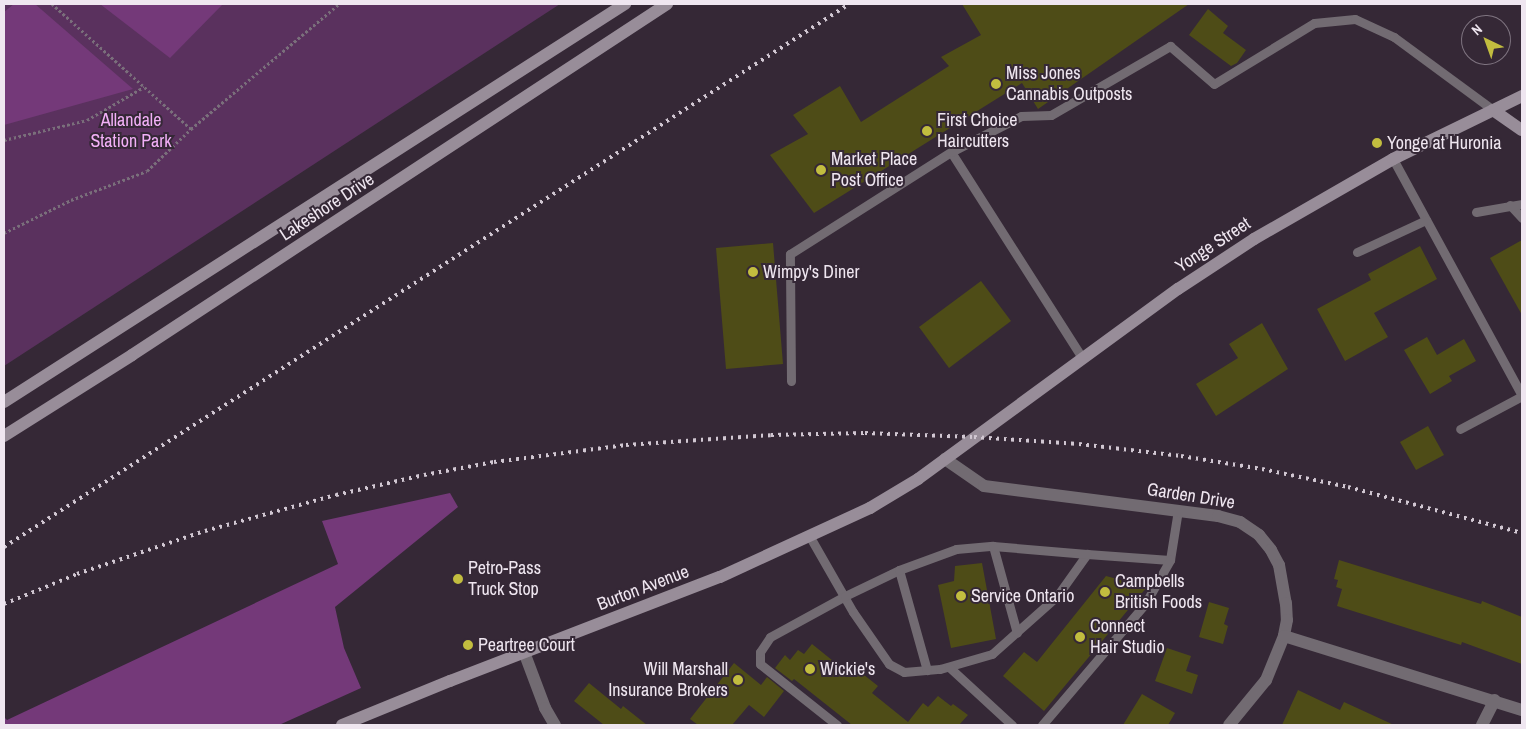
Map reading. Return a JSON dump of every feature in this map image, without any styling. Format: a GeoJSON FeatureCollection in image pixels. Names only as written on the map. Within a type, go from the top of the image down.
{"type":"FeatureCollection","features":[{"type":"Feature","properties":{"kind":"main road","name":"Lakeshore Drive"},"geometry":{"type":"LineString","coordinates":[[4,402],[625,4]]}},
{"type":"Feature","properties":{"kind":"main road","name":"Lakeshore Drive"},"geometry":{"type":"LineString","coordinates":[[4,436],[667,4]]}},
{"type":"Feature","properties":{"kind":"main road","name":"Yonge Street"},"geometry":{"type":"LineString","coordinates":[[945,459],[1082,358],[1228,255],[1393,159],[1522,96]]}},
{"type":"Feature","properties":{"kind":"main road"},"geometry":{"type":"LineString","coordinates":[[1494,110],[1522,130]]}},
{"type":"Feature","properties":{"kind":"main road","name":"Burton Avenue"},"geometry":{"type":"LineString","coordinates":[[342,725],[524,652],[669,597],[810,537],[844,522],[900,491],[945,459]]}},
{"type":"Feature","properties":{"kind":"street","name":"Garden Drive"},"geometry":{"type":"LineString","coordinates":[[945,459],[984,486],[1218,516],[1240,522],[1259,535],[1271,550],[1283,582],[1287,620],[1284,636],[1266,680],[1229,725]]}},
{"type":"Feature","properties":{"kind":"street"},"geometry":{"type":"LineString","coordinates":[[1284,636],[1495,700],[1522,710]]}},
{"type":"Feature","properties":{"kind":"street"},"geometry":{"type":"LineString","coordinates":[[524,652],[545,708],[555,725]]}},
{"type":"Feature","properties":{"kind":"street"},"geometry":{"type":"LineString","coordinates":[[1482,725],[1495,700]]}},
{"type":"Feature","properties":{"kind":"lane"},"geometry":{"type":"LineString","coordinates":[[791,381],[790,254],[951,152],[1021,116],[1052,115],[1170,46],[1214,84],[1314,23],[1355,19],[1394,37],[1494,110]]}},
{"type":"Feature","properties":{"kind":"lane"},"geometry":{"type":"LineString","coordinates":[[951,152],[1082,358]]}},
{"type":"Feature","properties":{"kind":"lane"},"geometry":{"type":"LineString","coordinates":[[1393,159],[1522,396],[1460,429]]}},
{"type":"Feature","properties":{"kind":"lane"},"geometry":{"type":"LineString","coordinates":[[1476,212],[1522,204]]}},
{"type":"Feature","properties":{"kind":"lane"},"geometry":{"type":"LineString","coordinates":[[1510,205],[1522,218]]}},
{"type":"Feature","properties":{"kind":"lane"},"geometry":{"type":"LineString","coordinates":[[1357,252],[1426,220]]}},
{"type":"Feature","properties":{"kind":"lane"},"geometry":{"type":"LineString","coordinates":[[1042,725],[1145,604],[1170,560],[1178,510]]}},
{"type":"Feature","properties":{"kind":"lane"},"geometry":{"type":"LineString","coordinates":[[810,537],[844,596],[889,664],[904,672],[949,666],[992,654],[1057,596],[1087,554]]}},
{"type":"Feature","properties":{"kind":"lane"},"geometry":{"type":"LineString","coordinates":[[837,725],[760,664],[760,652],[770,637],[844,596],[899,570],[956,549],[992,546],[1170,560]]}},
{"type":"Feature","properties":{"kind":"lane"},"geometry":{"type":"LineString","coordinates":[[992,546],[1016,633]]}},
{"type":"Feature","properties":{"kind":"lane"},"geometry":{"type":"LineString","coordinates":[[899,570],[927,670]]}},
{"type":"Feature","properties":{"kind":"lane"},"geometry":{"type":"LineString","coordinates":[[949,666],[1008,724]]}},
{"type":"Feature","properties":{"kind":"path"},"geometry":{"type":"LineString","coordinates":[[52,4],[192,128]]}},
{"type":"Feature","properties":{"kind":"path"},"geometry":{"type":"LineString","coordinates":[[4,233],[71,200],[147,171],[192,128],[339,4]]}},
{"type":"Feature","properties":{"kind":"path"},"geometry":{"type":"LineString","coordinates":[[4,140],[87,120],[145,87]]}},
{"type":"Feature","properties":{"kind":"green space","name":"Allandale Station Park"},"geometry":{"type":"Polygon","coordinates":[[[4,4],[560,4],[4,366],[4,4]]]}},
{"type":"Feature","properties":{"kind":"shaded area"},"geometry":{"type":"Polygon","coordinates":[[[14,4],[35,4],[133,89],[4,125],[4,12],[14,4]]]}},
{"type":"Feature","properties":{"kind":"shaded area"},"geometry":{"type":"Polygon","coordinates":[[[100,4],[223,4],[170,58],[100,4]]]}},
{"type":"Feature","properties":{"kind":"shaded area"},"geometry":{"type":"Polygon","coordinates":[[[450,493],[458,507],[335,607],[344,648],[361,688],[279,725],[4,725],[4,717],[7,720],[338,564],[322,521],[450,493]]]}},
{"type":"Feature","properties":{"kind":"building"},"geometry":{"type":"Polygon","coordinates":[[[962,4],[1189,4],[1038,109],[1022,83],[814,213],[770,155],[808,134],[793,115],[840,86],[861,122],[949,66],[941,57],[981,35],[962,4]]]}},
{"type":"Feature","properties":{"kind":"building"},"geometry":{"type":"Polygon","coordinates":[[[1208,9],[1228,26],[1223,33],[1246,50],[1237,63],[1231,66],[1189,35],[1208,9]]]}},
{"type":"Feature","properties":{"kind":"building"},"geometry":{"type":"Polygon","coordinates":[[[1522,240],[1522,315],[1490,258],[1522,240]]]}},
{"type":"Feature","properties":{"kind":"building"},"geometry":{"type":"Polygon","coordinates":[[[773,243],[783,364],[726,369],[716,248],[773,243]]]}},
{"type":"Feature","properties":{"kind":"building"},"geometry":{"type":"Polygon","coordinates":[[[1420,246],[1437,279],[1374,313],[1388,337],[1345,361],[1317,309],[1371,280],[1368,274],[1420,246]]]}},
{"type":"Feature","properties":{"kind":"building"},"geometry":{"type":"Polygon","coordinates":[[[981,281],[1011,321],[949,368],[919,327],[981,281]]]}},
{"type":"Feature","properties":{"kind":"building"},"geometry":{"type":"Polygon","coordinates":[[[1262,323],[1288,369],[1216,416],[1196,384],[1238,358],[1229,344],[1262,323]]]}},
{"type":"Feature","properties":{"kind":"building"},"geometry":{"type":"Polygon","coordinates":[[[1427,337],[1437,355],[1464,339],[1476,361],[1449,376],[1452,381],[1430,394],[1404,350],[1427,337]]]}},
{"type":"Feature","properties":{"kind":"building"},"geometry":{"type":"Polygon","coordinates":[[[1428,426],[1444,455],[1416,470],[1400,442],[1428,426]]]}},
{"type":"Feature","properties":{"kind":"building"},"geometry":{"type":"Polygon","coordinates":[[[1339,560],[1481,604],[1482,601],[1522,617],[1522,664],[1462,642],[1461,645],[1337,606],[1342,589],[1336,587],[1338,580],[1334,579],[1339,560]]]}},
{"type":"Feature","properties":{"kind":"building"},"geometry":{"type":"Polygon","coordinates":[[[982,563],[996,639],[951,648],[938,585],[954,581],[955,566],[982,563]]]}},
{"type":"Feature","properties":{"kind":"building"},"geometry":{"type":"Polygon","coordinates":[[[1106,576],[1147,587],[1044,711],[1003,676],[1024,652],[1037,662],[1106,576]]]}},
{"type":"Feature","properties":{"kind":"building"},"geometry":{"type":"Polygon","coordinates":[[[1209,602],[1229,608],[1224,624],[1228,626],[1223,644],[1199,637],[1209,602]]]}},
{"type":"Feature","properties":{"kind":"building"},"geometry":{"type":"Polygon","coordinates":[[[812,644],[848,673],[854,667],[878,686],[872,693],[908,722],[923,703],[928,707],[938,696],[968,715],[959,725],[852,725],[794,679],[792,681],[775,668],[785,655],[790,660],[798,650],[804,654],[812,644]]]}},
{"type":"Feature","properties":{"kind":"building"},"geometry":{"type":"Polygon","coordinates":[[[1167,648],[1191,656],[1186,671],[1198,675],[1192,694],[1155,681],[1167,648]]]}},
{"type":"Feature","properties":{"kind":"building","name":"Will Marshall Insurance Brokers"},"geometry":{"type":"Polygon","coordinates":[[[734,663],[761,685],[767,677],[784,691],[764,717],[749,705],[732,725],[698,725],[690,719],[734,663]]]}},
{"type":"Feature","properties":{"kind":"building"},"geometry":{"type":"Polygon","coordinates":[[[589,683],[621,709],[623,706],[647,725],[604,725],[574,701],[589,683]]]}},
{"type":"Feature","properties":{"kind":"building"},"geometry":{"type":"Polygon","coordinates":[[[1298,690],[1340,710],[1344,702],[1394,725],[1282,725],[1298,690]]]}},
{"type":"Feature","properties":{"kind":"building"},"geometry":{"type":"Polygon","coordinates":[[[1142,694],[1175,713],[1168,725],[1123,725],[1142,694]]]}},
{"type":"Feature","properties":{"kind":"railway"},"geometry":{"type":"LineString","coordinates":[[4,547],[849,4]]}},
{"type":"Feature","properties":{"kind":"railway"},"geometry":{"type":"LineString","coordinates":[[4,604],[77,574],[205,531],[336,495],[424,475],[494,462],[626,445],[771,435],[865,433],[974,437],[1079,444],[1181,456],[1262,469],[1348,487],[1522,533]]}},
{"type":"Feature","properties":{"kind":"place","name":"Miss Jones Cannabis Outposts"},"geometry":{"type":"Point","coordinates":[996,84]}},
{"type":"Feature","properties":{"kind":"place","name":"First Choice Haircutters"},"geometry":{"type":"Point","coordinates":[927,131]}},
{"type":"Feature","properties":{"kind":"place","name":"Yonge at Huronia"},"geometry":{"type":"Point","coordinates":[1377,143]}},
{"type":"Feature","properties":{"kind":"place","name":"Market Place Post Office"},"geometry":{"type":"Point","coordinates":[821,170]}},
{"type":"Feature","properties":{"kind":"place","name":"Wimpy's Diner"},"geometry":{"type":"Point","coordinates":[753,272]}},
{"type":"Feature","properties":{"kind":"place","name":"Petro-Pass Truck Stop"},"geometry":{"type":"Point","coordinates":[458,579]}},
{"type":"Feature","properties":{"kind":"place","name":"Campbells British Foods"},"geometry":{"type":"Point","coordinates":[1105,592]}},
{"type":"Feature","properties":{"kind":"place","name":"Service Ontario"},"geometry":{"type":"Point","coordinates":[961,596]}},
{"type":"Feature","properties":{"kind":"place","name":"Connect Hair Studio"},"geometry":{"type":"Point","coordinates":[1080,637]}},
{"type":"Feature","properties":{"kind":"place","name":"Peartree Court"},"geometry":{"type":"Point","coordinates":[468,645]}},
{"type":"Feature","properties":{"kind":"place","name":"Wickie's"},"geometry":{"type":"Point","coordinates":[810,669]}},
{"type":"Feature","properties":{"kind":"place","name":"Will Marshall Insurance Brokers"},"geometry":{"type":"Point","coordinates":[738,680]}}]}
